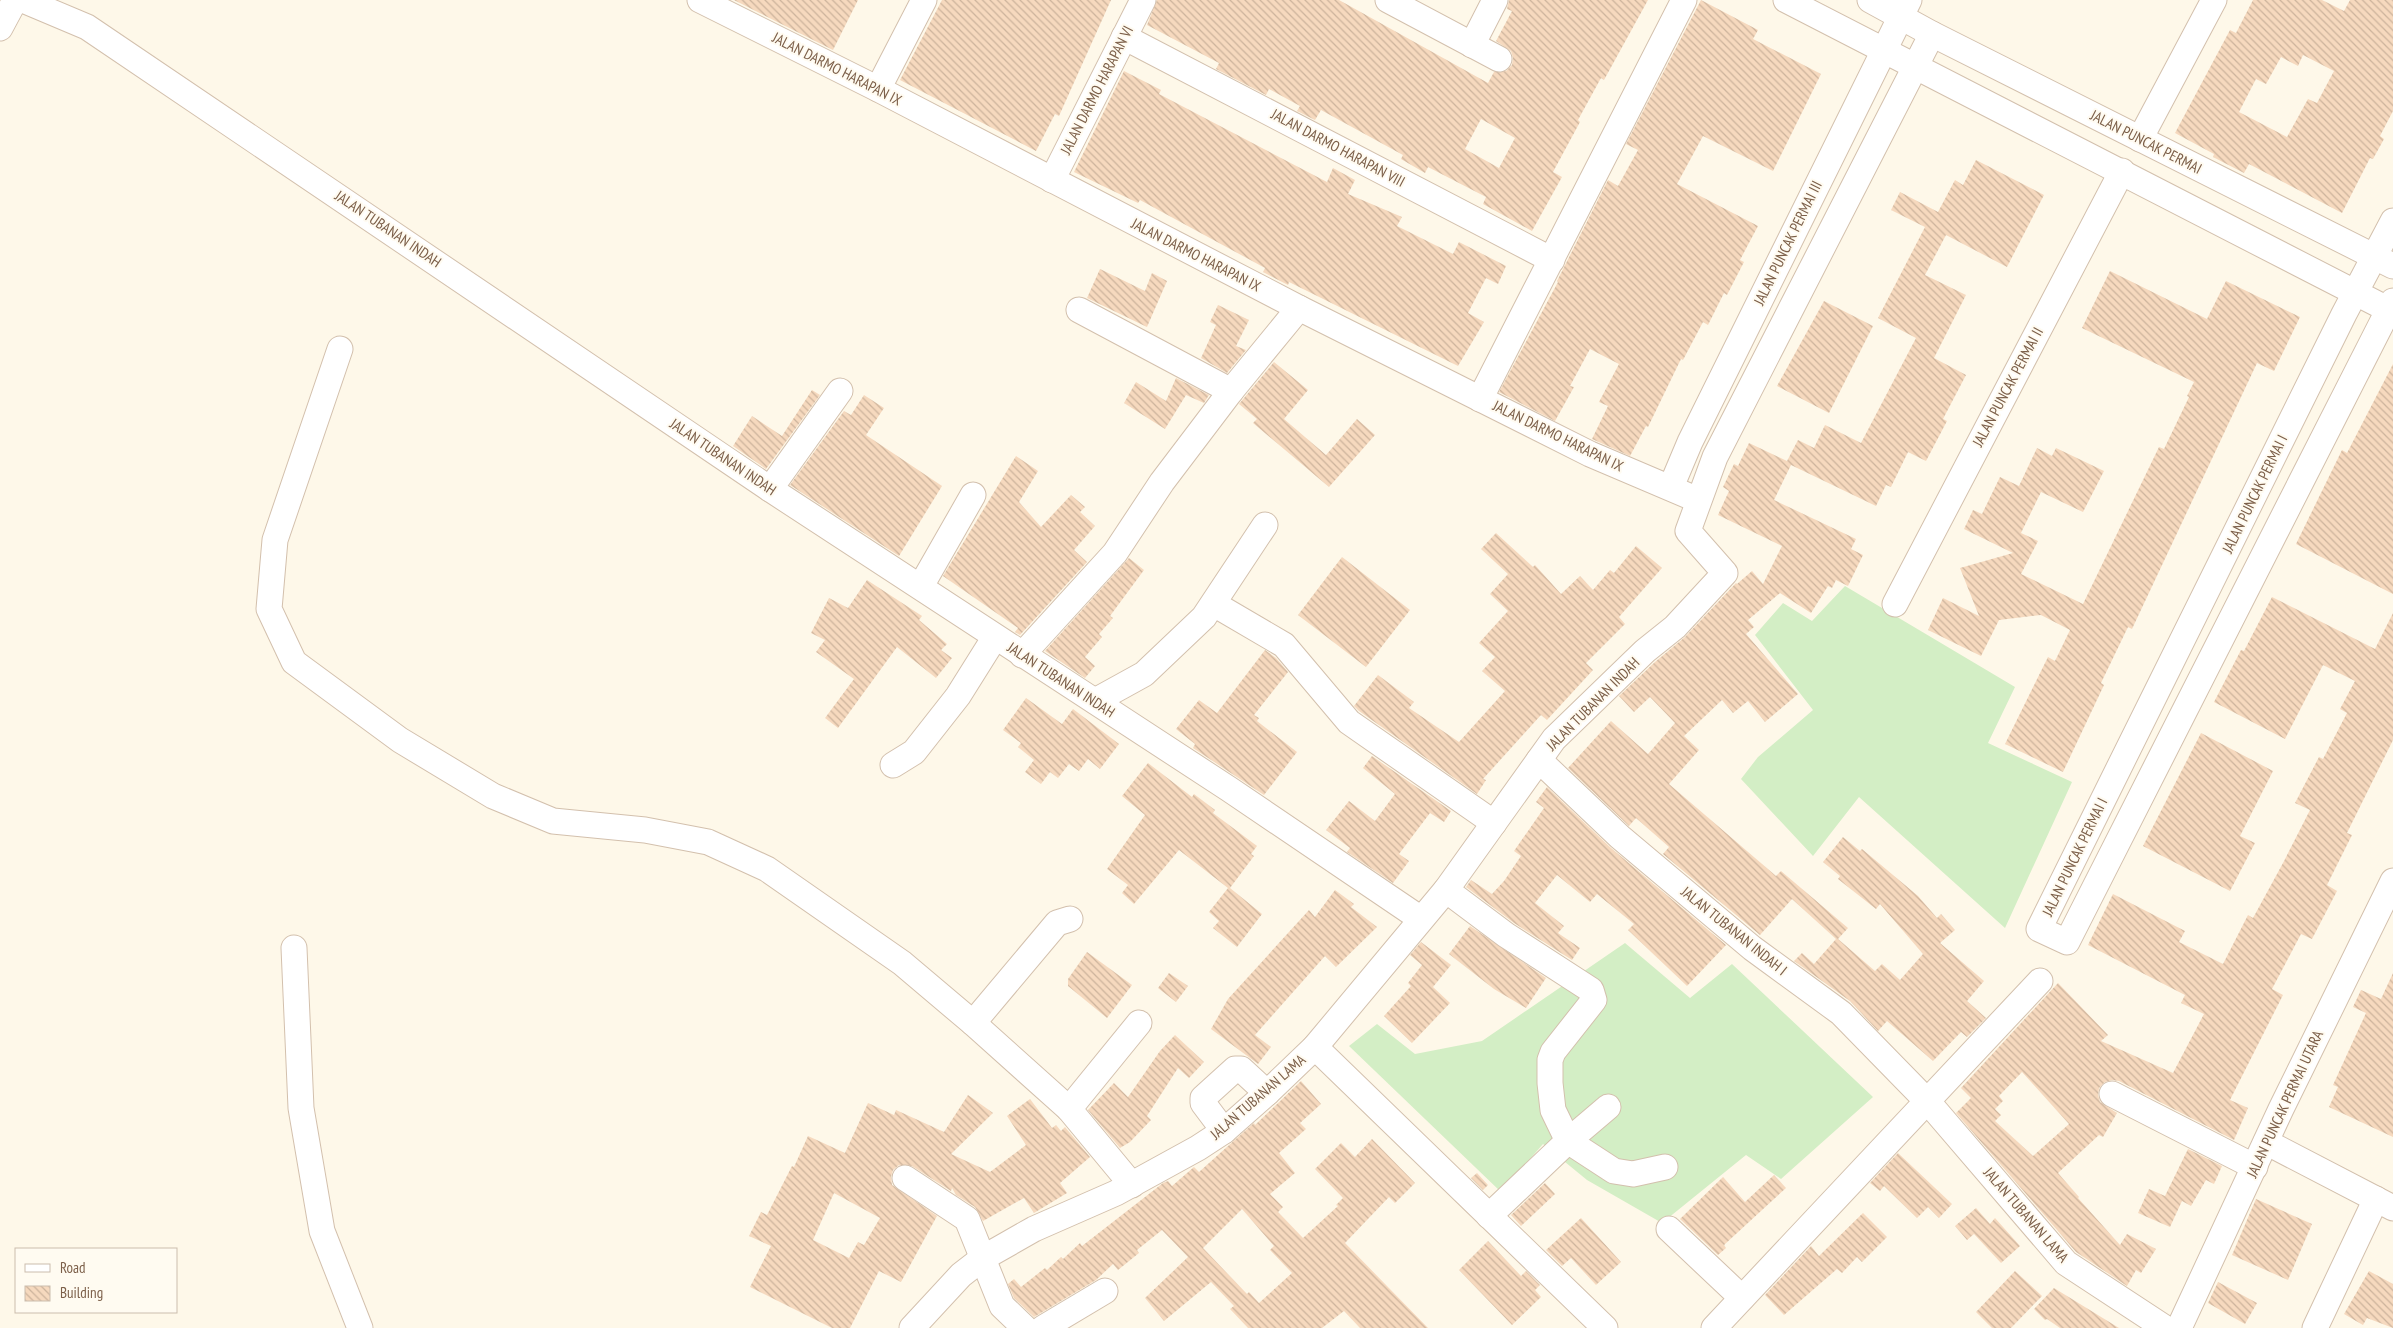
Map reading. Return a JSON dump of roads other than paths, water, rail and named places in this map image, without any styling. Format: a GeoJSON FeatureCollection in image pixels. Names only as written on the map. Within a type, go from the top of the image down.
{"type":"FeatureCollection","features":[{"type":"Feature","properties":{"kind":"street"},"geometry":{"type":"LineString","coordinates":[[0,28],[15,0]]}},
{"type":"Feature","properties":{"kind":"street","name":"JALAN TUBANAN INDAH"},"geometry":{"type":"LineString","coordinates":[[23,0],[87,27],[770,489],[922,586],[995,638],[1229,789],[1421,920]]}},
{"type":"Feature","properties":{"kind":"street","name":"JALAN DARMO HARAPAN IX"},"geometry":{"type":"LineString","coordinates":[[700,0],[878,89],[1299,308],[1480,399],[1590,454],[1698,500]]}},
{"type":"Feature","properties":{"kind":"street"},"geometry":{"type":"LineString","coordinates":[[878,89],[924,0]]}},
{"type":"Feature","properties":{"kind":"street","name":"JALAN DARMO HARAPAN VI"},"geometry":{"type":"LineString","coordinates":[[1052,180],[1143,0]]}},
{"type":"Feature","properties":{"kind":"street"},"geometry":{"type":"LineString","coordinates":[[1388,0],[1499,59]]}},
{"type":"Feature","properties":{"kind":"street"},"geometry":{"type":"LineString","coordinates":[[1472,45],[1495,0]]}},
{"type":"Feature","properties":{"kind":"street"},"geometry":{"type":"LineString","coordinates":[[1480,399],[1684,0]]}},
{"type":"Feature","properties":{"kind":"street"},"geometry":{"type":"LineString","coordinates":[[1786,0],[2356,292],[2392,308]]}},
{"type":"Feature","properties":{"kind":"street","name":"JALAN PUNCAK PERMAI"},"geometry":{"type":"LineString","coordinates":[[1870,0],[1906,6],[1932,34],[2384,261]]}},
{"type":"Feature","properties":{"kind":"street"},"geometry":{"type":"LineString","coordinates":[[2140,139],[2214,0]]}},
{"type":"Feature","properties":{"kind":"street","name":"JALAN PUNCAK PERMAI III"},"geometry":{"type":"LineString","coordinates":[[1671,487],[1690,442],[1906,6]]}},
{"type":"Feature","properties":{"kind":"street"},"geometry":{"type":"LineString","coordinates":[[1698,500],[1715,457],[1932,34]]}},
{"type":"Feature","properties":{"kind":"street","name":"JALAN DARMO HARAPAN VIII"},"geometry":{"type":"LineString","coordinates":[[1124,37],[1552,260]]}},
{"type":"Feature","properties":{"kind":"street","name":"JALAN PUNCAK PERMAI II"},"geometry":{"type":"LineString","coordinates":[[1895,604],[2122,171]]}},
{"type":"Feature","properties":{"kind":"street","name":"JALAN PUNCAK PERMAI I"},"geometry":{"type":"LineString","coordinates":[[2392,308],[2066,942],[2039,929],[2356,292],[2384,261],[2393,221]]}},
{"type":"Feature","properties":{"kind":"street"},"geometry":{"type":"LineString","coordinates":[[1022,655],[1115,553],[1162,482],[1231,391],[1299,308]]}},
{"type":"Feature","properties":{"kind":"street"},"geometry":{"type":"LineString","coordinates":[[1079,310],[1231,391]]}},
{"type":"Feature","properties":{"kind":"street"},"geometry":{"type":"LineString","coordinates":[[340,349],[275,540],[269,609],[294,662],[400,740],[493,796],[553,822],[645,830],[708,842],[767,869],[902,963],[973,1022],[1069,1109],[1132,1184]]}},
{"type":"Feature","properties":{"kind":"street"},"geometry":{"type":"LineString","coordinates":[[770,489],[840,391]]}},
{"type":"Feature","properties":{"kind":"street"},"geometry":{"type":"LineString","coordinates":[[922,586],[973,495]]}},
{"type":"Feature","properties":{"kind":"street","name":"JALAN TUBANAN INDAH"},"geometry":{"type":"LineString","coordinates":[[1315,1047],[1446,890],[1554,739],[1645,652],[1674,627],[1725,573],[1688,531],[1698,500]]}},
{"type":"Feature","properties":{"kind":"street"},"geometry":{"type":"LineString","coordinates":[[1095,701],[1144,674],[1204,617],[1265,525]]}},
{"type":"Feature","properties":{"kind":"street"},"geometry":{"type":"LineString","coordinates":[[1214,604],[1284,645],[1349,722],[1494,823]]}},
{"type":"Feature","properties":{"kind":"street"},"geometry":{"type":"LineString","coordinates":[[893,765],[914,752],[958,696],[995,638]]}},
{"type":"Feature","properties":{"kind":"street"},"geometry":{"type":"LineString","coordinates":[[2137,731],[2166,745]]}},
{"type":"Feature","properties":{"kind":"street","name":"JALAN TUBANAN INDAH I"},"geometry":{"type":"LineString","coordinates":[[1539,760],[1634,850],[1752,948],[1840,1013],[1928,1102]]}},
{"type":"Feature","properties":{"kind":"street","name":"JALAN PUNCAK PERMAI UTARA"},"geometry":{"type":"LineString","coordinates":[[2179,1328],[2266,1142],[2393,881]]}},
{"type":"Feature","properties":{"kind":"street"},"geometry":{"type":"LineString","coordinates":[[1446,890],[1506,935],[1591,990],[1594,994],[1594,1000],[1558,1044],[1550,1060],[1553,1110],[1568,1141],[1614,1171],[1633,1174],[1665,1167]]}},
{"type":"Feature","properties":{"kind":"street"},"geometry":{"type":"LineString","coordinates":[[973,1022],[1057,923],[1070,919]]}},
{"type":"Feature","properties":{"kind":"street"},"geometry":{"type":"LineString","coordinates":[[294,948],[301,1108],[322,1231],[360,1328]]}},
{"type":"Feature","properties":{"kind":"street"},"geometry":{"type":"LineString","coordinates":[[1714,1328],[2040,981]]}},
{"type":"Feature","properties":{"kind":"street"},"geometry":{"type":"LineString","coordinates":[[1069,1109],[1139,1024]]}},
{"type":"Feature","properties":{"kind":"street","name":"JALAN TUBANAN LAMA"},"geometry":{"type":"LineString","coordinates":[[912,1328],[961,1275],[983,1258],[1034,1229],[1132,1184],[1224,1131],[1315,1047],[1605,1328]]}},
{"type":"Feature","properties":{"kind":"street"},"geometry":{"type":"LineString","coordinates":[[1224,1131],[1203,1103],[1203,1098],[1234,1069],[1241,1069],[1267,1093]]}},
{"type":"Feature","properties":{"kind":"street"},"geometry":{"type":"LineString","coordinates":[[2112,1094],[2255,1167]]}},
{"type":"Feature","properties":{"kind":"street","name":"JALAN TUBANAN LAMA"},"geometry":{"type":"LineString","coordinates":[[1928,1102],[2066,1263],[2165,1328]]}},
{"type":"Feature","properties":{"kind":"street"},"geometry":{"type":"LineString","coordinates":[[1489,1216],[1568,1141],[1608,1107]]}},
{"type":"Feature","properties":{"kind":"street"},"geometry":{"type":"LineString","coordinates":[[2266,1142],[2384,1204],[2315,1328]]}},
{"type":"Feature","properties":{"kind":"street"},"geometry":{"type":"LineString","coordinates":[[905,1178],[963,1214],[974,1235],[1002,1306],[1025,1328]]}},
{"type":"Feature","properties":{"kind":"street"},"geometry":{"type":"LineString","coordinates":[[1668,1229],[1742,1298]]}},
{"type":"Feature","properties":{"kind":"street"},"geometry":{"type":"LineString","coordinates":[[1043,1328],[1105,1291]]}}]}
